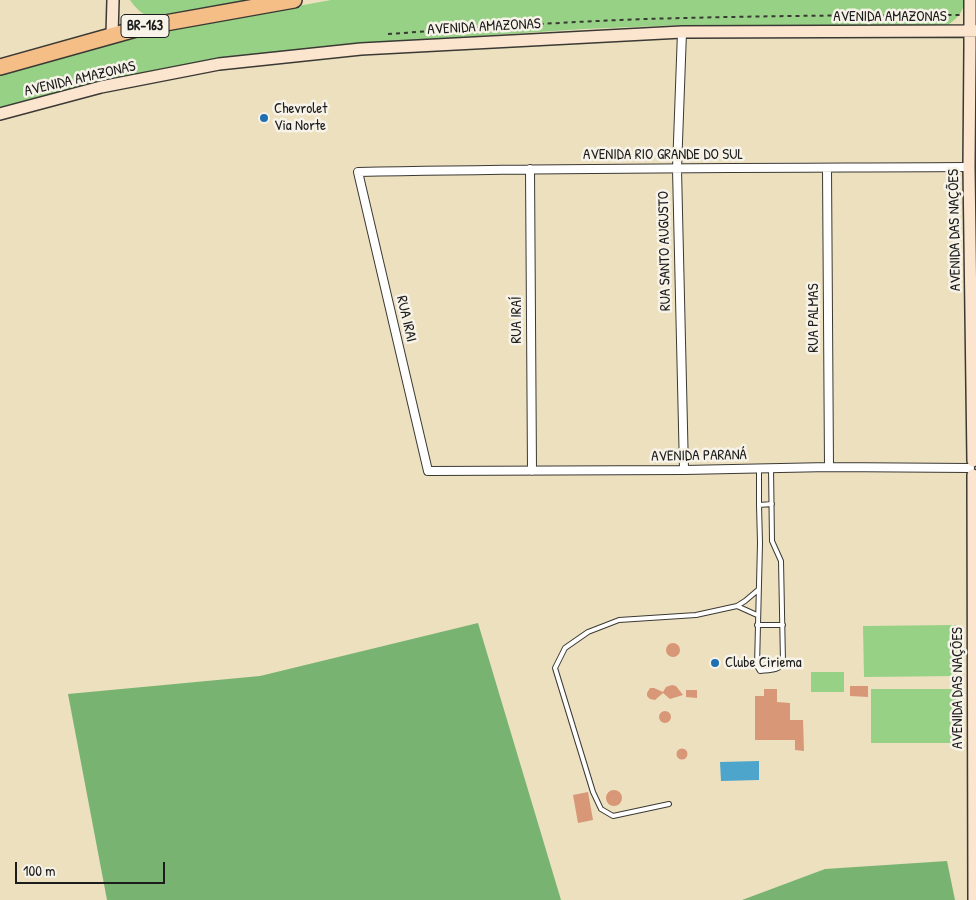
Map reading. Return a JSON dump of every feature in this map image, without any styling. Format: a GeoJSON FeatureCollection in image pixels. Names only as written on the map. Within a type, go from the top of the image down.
{"type":"FeatureCollection","features":[{"type":"Feature","properties":{"kind":"highway","name":"BR-163"},"geometry":{"type":"LineString","coordinates":[[0,67],[143,27],[294,0]]}},
{"type":"Feature","properties":{"kind":"street"},"geometry":{"type":"LineString","coordinates":[[112,35],[113,0]]}},
{"type":"Feature","properties":{"kind":"street","name":"AVENIDA DAS NAÇÕES"},"geometry":{"type":"LineString","coordinates":[[970,0],[973,31],[974,167],[974,900]]}},
{"type":"Feature","properties":{"kind":"street","name":"AVENIDA AMAZONAS"},"geometry":{"type":"LineString","coordinates":[[0,114],[101,87],[219,64],[369,48],[682,32],[973,31]]}},
{"type":"Feature","properties":{"kind":"street","name":"RUA SANTO AUGUSTO"},"geometry":{"type":"LineString","coordinates":[[682,32],[677,169],[684,470]]}},
{"type":"Feature","properties":{"kind":"street","name":"AVENIDA RIO GRANDE DO SUL"},"geometry":{"type":"LineString","coordinates":[[358,172],[530,169],[974,167]]}},
{"type":"Feature","properties":{"kind":"street","name":"RUA PALMAS"},"geometry":{"type":"LineString","coordinates":[[827,168],[829,467]]}},
{"type":"Feature","properties":{"kind":"street","name":"RUA IRAÍ"},"geometry":{"type":"LineString","coordinates":[[530,169],[532,471]]}},
{"type":"Feature","properties":{"kind":"street","name":"RUA IRAI"},"geometry":{"type":"LineString","coordinates":[[358,172],[428,472]]}},
{"type":"Feature","properties":{"kind":"street","name":"AVENIDA PARANÁ"},"geometry":{"type":"LineString","coordinates":[[428,472],[829,467],[974,468]]}},
{"type":"Feature","properties":{"kind":"lane"},"geometry":{"type":"LineString","coordinates":[[759,469],[760,543],[756,666],[760,671],[779,668],[783,662],[781,561],[772,541],[771,468]]}},
{"type":"Feature","properties":{"kind":"lane"},"geometry":{"type":"LineString","coordinates":[[759,505],[772,504]]}},
{"type":"Feature","properties":{"kind":"lane"},"geometry":{"type":"LineString","coordinates":[[669,804],[613,816],[601,809],[592,792],[555,668],[565,648],[588,632],[619,620],[696,615],[737,606],[758,590]]}},
{"type":"Feature","properties":{"kind":"lane"},"geometry":{"type":"LineString","coordinates":[[737,606],[757,615]]}},
{"type":"Feature","properties":{"kind":"lane"},"geometry":{"type":"LineString","coordinates":[[757,625],[782,625]]}},
{"type":"Feature","properties":{"kind":"green space"},"geometry":{"type":"Polygon","coordinates":[[[130,0],[261,0],[152,18],[140,11],[130,0]]]}},
{"type":"Feature","properties":{"kind":"green space"},"geometry":{"type":"Polygon","coordinates":[[[331,0],[964,1],[963,9],[959,15],[946,26],[683,25],[584,29],[340,45],[222,59],[102,80],[0,108],[0,73],[144,34],[331,0]]]}},
{"type":"Feature","properties":{"kind":"green space"},"geometry":{"type":"Polygon","coordinates":[[[478,623],[561,900],[107,900],[68,694],[260,676],[478,623]]]}},
{"type":"Feature","properties":{"kind":"green space"},"geometry":{"type":"Polygon","coordinates":[[[956,625],[957,676],[864,677],[863,626],[956,625]]]}},
{"type":"Feature","properties":{"kind":"green space"},"geometry":{"type":"Polygon","coordinates":[[[811,672],[844,672],[844,692],[811,692],[811,672]]]}},
{"type":"Feature","properties":{"kind":"green space"},"geometry":{"type":"Polygon","coordinates":[[[871,689],[962,689],[962,743],[871,743],[871,689]]]}},
{"type":"Feature","properties":{"kind":"green space"},"geometry":{"type":"Polygon","coordinates":[[[947,861],[955,900],[742,900],[825,869],[947,861]]]}},
{"type":"Feature","properties":{"kind":"water"},"geometry":{"type":"Polygon","coordinates":[[[759,761],[759,780],[721,781],[720,762],[759,761]]]}},
{"type":"Feature","properties":{"kind":"building"},"geometry":{"type":"Polygon","coordinates":[[[673,643],[678,645],[680,650],[678,655],[673,657],[668,655],[666,650],[668,645],[673,643]]]}},
{"type":"Feature","properties":{"kind":"building"},"geometry":{"type":"Polygon","coordinates":[[[676,686],[683,695],[670,699],[663,693],[655,700],[647,696],[650,688],[663,692],[666,687],[676,686]]]}},
{"type":"Feature","properties":{"kind":"building"},"geometry":{"type":"Polygon","coordinates":[[[850,686],[868,686],[868,697],[850,696],[850,686]]]}},
{"type":"Feature","properties":{"kind":"building"},"geometry":{"type":"Polygon","coordinates":[[[764,689],[777,689],[777,702],[790,703],[790,720],[803,720],[804,751],[795,750],[795,740],[755,740],[755,696],[764,696],[764,689]]]}},
{"type":"Feature","properties":{"kind":"building"},"geometry":{"type":"Polygon","coordinates":[[[686,690],[697,690],[697,698],[686,697],[686,690]]]}},
{"type":"Feature","properties":{"kind":"building"},"geometry":{"type":"Polygon","coordinates":[[[663,711],[667,711],[671,717],[667,723],[663,723],[659,719],[659,715],[663,711]]]}},
{"type":"Feature","properties":{"kind":"building"},"geometry":{"type":"Polygon","coordinates":[[[680,749],[684,749],[687,754],[686,758],[680,759],[677,756],[677,752],[680,749]]]}},
{"type":"Feature","properties":{"kind":"building"},"geometry":{"type":"Polygon","coordinates":[[[614,790],[620,792],[622,798],[620,804],[614,806],[608,804],[606,798],[608,792],[614,790]]]}},
{"type":"Feature","properties":{"kind":"building"},"geometry":{"type":"Polygon","coordinates":[[[588,792],[593,820],[578,823],[573,795],[588,792]]]}},
{"type":"Feature","properties":{"kind":"place","name":"Chevrolet Via Norte"},"geometry":{"type":"Point","coordinates":[264,118]}},
{"type":"Feature","properties":{"kind":"place","name":"Clube Ciriema"},"geometry":{"type":"Point","coordinates":[715,663]}}]}
